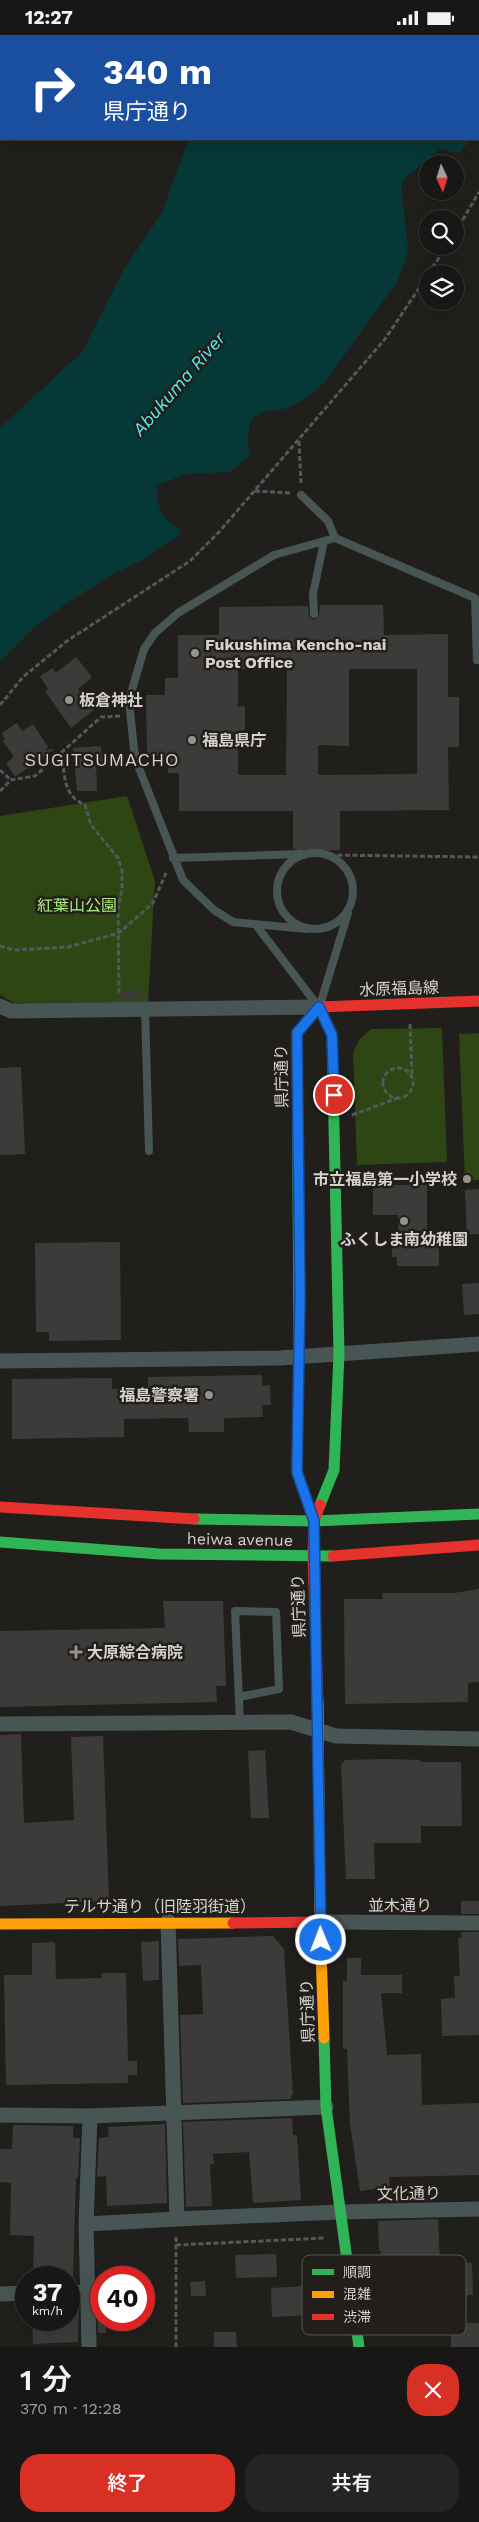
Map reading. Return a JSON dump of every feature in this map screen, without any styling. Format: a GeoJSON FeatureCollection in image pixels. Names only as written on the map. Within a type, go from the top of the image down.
{"type":"FeatureCollection","features":[{"type":"Feature","properties":{"kind":"main road","name":"水原福島線"},"geometry":{"type":"LineString","coordinates":[[319,1007],[479,1001]]}},
{"type":"Feature","properties":{"kind":"main road","name":"県庁通り"},"geometry":{"type":"LineString","coordinates":[[314,1521],[297,1472],[299,1357],[297,1033],[319,1007],[332,1035],[339,1353],[334,1470],[314,1521],[313,1557],[319,1730],[320,1922],[326,2107],[346,2255]]}},
{"type":"Feature","properties":{"kind":"main road","name":"heiwa avenue"},"geometry":{"type":"LineString","coordinates":[[0,1507],[157,1518],[314,1521],[479,1514]]}},
{"type":"Feature","properties":{"kind":"main road","name":"heiwa avenue"},"geometry":{"type":"LineString","coordinates":[[0,1542],[159,1554],[313,1557],[479,1545]]}},
{"type":"Feature","properties":{"kind":"main road","name":"テルサ通り（旧陸羽街道）"},"geometry":{"type":"LineString","coordinates":[[0,1924],[168,1921],[320,1922]]}},
{"type":"Feature","properties":{"kind":"street"},"geometry":{"type":"LineString","coordinates":[[0,1006],[11,1011],[319,1007]]}},
{"type":"Feature","properties":{"kind":"street"},"geometry":{"type":"LineString","coordinates":[[0,1361],[299,1357],[479,1344]]}},
{"type":"Feature","properties":{"kind":"street"},"geometry":{"type":"LineString","coordinates":[[0,1725],[291,1722],[336,1736],[479,1739]]}},
{"type":"Feature","properties":{"kind":"street"},"geometry":{"type":"LineString","coordinates":[[168,1921],[177,2219]]}},
{"type":"Feature","properties":{"kind":"street","name":"並木通り"},"geometry":{"type":"LineString","coordinates":[[320,1922],[479,1923]]}},
{"type":"Feature","properties":{"kind":"street"},"geometry":{"type":"LineString","coordinates":[[0,2115],[90,2116],[326,2107]]}},
{"type":"Feature","properties":{"kind":"street"},"geometry":{"type":"LineString","coordinates":[[89,2347],[86,2224],[90,2116]]}},
{"type":"Feature","properties":{"kind":"street","name":"文化通り"},"geometry":{"type":"LineString","coordinates":[[86,2224],[339,2212],[479,2209]]}},
{"type":"Feature","properties":{"kind":"street"},"geometry":{"type":"LineString","coordinates":[[80,2292],[88,2292]]}},
{"type":"Feature","properties":{"kind":"street"},"geometry":{"type":"LineString","coordinates":[[0,2294],[15,2293]]}},
{"type":"Feature","properties":{"kind":"lane"},"geometry":{"type":"LineString","coordinates":[[302,495],[328,521],[335,538]]}},
{"type":"Feature","properties":{"kind":"lane"},"geometry":{"type":"LineString","coordinates":[[350,908],[332,926],[320,929],[234,922],[214,909],[183,880],[173,858],[134,750],[129,700],[144,649],[155,633],[178,613],[274,555],[335,538],[475,598],[477,660]]}},
{"type":"Feature","properties":{"kind":"lane"},"geometry":{"type":"LineString","coordinates":[[314,614],[314,586],[324,541]]}},
{"type":"Feature","properties":{"kind":"lane"},"geometry":{"type":"LineString","coordinates":[[173,858],[318,852],[330,855],[341,862],[349,872],[353,890],[350,908],[319,1007]]}},
{"type":"Feature","properties":{"kind":"lane"},"geometry":{"type":"LineString","coordinates":[[305,853],[284,867],[278,879],[276,892],[278,905],[285,916],[295,924],[307,929]]}},
{"type":"Feature","properties":{"kind":"lane"},"geometry":{"type":"LineString","coordinates":[[256,925],[319,1007]]}},
{"type":"Feature","properties":{"kind":"lane"},"geometry":{"type":"LineString","coordinates":[[145,1009],[149,1151]]}},
{"type":"Feature","properties":{"kind":"lane"},"geometry":{"type":"LineString","coordinates":[[239,1697],[279,1689],[276,1611],[235,1611],[240,1723]]}},
{"type":"Feature","properties":{"kind":"path"},"geometry":{"type":"LineString","coordinates":[[464,218],[479,192]]}},
{"type":"Feature","properties":{"kind":"path"},"geometry":{"type":"LineString","coordinates":[[0,705],[23,677],[66,641],[190,561],[299,441],[384,339],[419,287]]}},
{"type":"Feature","properties":{"kind":"path"},"geometry":{"type":"LineString","coordinates":[[255,491],[302,495],[299,441]]}},
{"type":"Feature","properties":{"kind":"path"},"geometry":{"type":"LineString","coordinates":[[0,791],[11,780],[35,776],[101,717],[115,716]]}},
{"type":"Feature","properties":{"kind":"path"},"geometry":{"type":"LineString","coordinates":[[61,753],[64,766],[62,775],[68,791],[76,802],[85,805],[90,825],[118,858],[122,871],[122,889],[118,909],[119,1009]]}},
{"type":"Feature","properties":{"kind":"path"},"geometry":{"type":"LineString","coordinates":[[0,770],[11,780]]}},
{"type":"Feature","properties":{"kind":"path"},"geometry":{"type":"LineString","coordinates":[[330,855],[479,857]]}},
{"type":"Feature","properties":{"kind":"path"},"geometry":{"type":"LineString","coordinates":[[0,947],[14,950],[68,947],[119,933],[153,903],[173,858]]}},
{"type":"Feature","properties":{"kind":"path"},"geometry":{"type":"LineString","coordinates":[[347,1117],[408,1095],[412,1091],[410,1019]]}},
{"type":"Feature","properties":{"kind":"path"},"geometry":{"type":"LineString","coordinates":[[398,1098],[385,1091],[384,1076],[396,1067],[405,1069],[412,1076]]}},
{"type":"Feature","properties":{"kind":"path"},"geometry":{"type":"LineString","coordinates":[[176,2347],[177,2219]]}},
{"type":"Feature","properties":{"kind":"path"},"geometry":{"type":"LineString","coordinates":[[176,2245],[343,2237]]}},
{"type":"Feature","properties":{"kind":"green space","name":"紅葉山公園"},"geometry":{"type":"Polygon","coordinates":[[[127,796],[155,881],[148,1002],[14,1003],[0,995],[0,816],[127,796]]]}},
{"type":"Feature","properties":{"kind":"green space"},"geometry":{"type":"Polygon","coordinates":[[[442,1028],[447,1162],[357,1165],[353,1052],[360,1039],[371,1029],[442,1028]]]}},
{"type":"Feature","properties":{"kind":"green space"},"geometry":{"type":"Polygon","coordinates":[[[479,1033],[479,1180],[465,1181],[459,1034],[479,1033]]]}},
{"type":"Feature","properties":{"kind":"water","name":"Abukuma River"},"geometry":{"type":"Polygon","coordinates":[[[189,140],[469,140],[460,153],[440,149],[433,155],[419,155],[419,166],[405,178],[401,188],[408,246],[406,260],[397,282],[324,383],[306,398],[288,408],[262,412],[251,420],[248,437],[249,456],[230,472],[186,474],[157,485],[159,506],[165,517],[181,530],[178,536],[140,561],[111,575],[64,605],[35,627],[0,662],[0,428],[82,352],[123,271],[161,214],[189,140]]]}},
{"type":"Feature","properties":{"kind":"building","name":"福島県庁"},"geometry":{"type":"Polygon","coordinates":[[[320,605],[383,605],[384,635],[448,634],[448,697],[459,697],[459,747],[448,747],[449,810],[340,811],[340,850],[305,851],[293,849],[293,811],[179,811],[179,773],[168,773],[168,755],[147,755],[146,695],[165,695],[165,678],[178,678],[178,635],[219,635],[219,607],[308,606],[309,617],[314,620],[319,616],[320,605]],[[238,669],[238,707],[245,706],[245,734],[238,734],[238,775],[286,775],[287,669],[238,669]],[[349,669],[349,746],[318,745],[318,775],[417,774],[417,669],[349,669]]]}},
{"type":"Feature","properties":{"kind":"building","name":"板倉神社"},"geometry":{"type":"Polygon","coordinates":[[[76,657],[92,677],[78,689],[94,710],[71,728],[45,691],[48,689],[40,676],[53,668],[56,673],[76,657]]]}},
{"type":"Feature","properties":{"kind":"building"},"geometry":{"type":"Polygon","coordinates":[[[17,723],[22,731],[33,724],[48,747],[45,750],[55,749],[15,777],[6,763],[14,757],[3,741],[5,739],[2,733],[17,723]]]}},
{"type":"Feature","properties":{"kind":"building"},"geometry":{"type":"Polygon","coordinates":[[[101,746],[102,764],[96,764],[97,791],[77,791],[73,748],[101,746]]]}},
{"type":"Feature","properties":{"kind":"building"},"geometry":{"type":"Polygon","coordinates":[[[135,989],[143,998],[141,1000],[124,1000],[117,992],[135,989]]]}},
{"type":"Feature","properties":{"kind":"building"},"geometry":{"type":"Polygon","coordinates":[[[21,1067],[25,1154],[0,1155],[0,1068],[21,1067]]]}},
{"type":"Feature","properties":{"kind":"building"},"geometry":{"type":"Polygon","coordinates":[[[373,1185],[427,1185],[427,1244],[439,1244],[439,1266],[397,1266],[397,1257],[392,1257],[392,1243],[398,1243],[398,1215],[373,1215],[373,1185]]]}},
{"type":"Feature","properties":{"kind":"building"},"geometry":{"type":"Polygon","coordinates":[[[479,1189],[479,1234],[467,1234],[465,1190],[479,1189]]]}},
{"type":"Feature","properties":{"kind":"building"},"geometry":{"type":"Polygon","coordinates":[[[120,1242],[121,1340],[49,1341],[49,1332],[36,1332],[35,1243],[120,1242]]]}},
{"type":"Feature","properties":{"kind":"building"},"geometry":{"type":"Polygon","coordinates":[[[479,1283],[479,1314],[464,1315],[462,1284],[479,1283]]]}},
{"type":"Feature","properties":{"kind":"building"},"geometry":{"type":"Polygon","coordinates":[[[262,1375],[262,1386],[270,1385],[271,1405],[262,1405],[263,1417],[224,1418],[224,1432],[189,1432],[188,1418],[124,1419],[124,1437],[12,1439],[12,1379],[112,1378],[112,1389],[119,1389],[119,1403],[148,1403],[148,1377],[262,1375]]]}},
{"type":"Feature","properties":{"kind":"building"},"geometry":{"type":"Polygon","coordinates":[[[479,1589],[479,1682],[468,1683],[468,1702],[345,1704],[344,1599],[383,1599],[382,1593],[454,1593],[479,1589]]]}},
{"type":"Feature","properties":{"kind":"building"},"geometry":{"type":"Polygon","coordinates":[[[163,1601],[223,1601],[226,1686],[216,1686],[217,1702],[0,1707],[0,1631],[165,1628],[163,1601]]]}},
{"type":"Feature","properties":{"kind":"building"},"geometry":{"type":"Polygon","coordinates":[[[21,1734],[24,1823],[74,1820],[71,1737],[103,1736],[109,1901],[0,1906],[0,1735],[21,1734]]]}},
{"type":"Feature","properties":{"kind":"building"},"geometry":{"type":"Polygon","coordinates":[[[265,1750],[269,1818],[251,1818],[248,1751],[265,1750]]]}},
{"type":"Feature","properties":{"kind":"building"},"geometry":{"type":"Polygon","coordinates":[[[345,1760],[420,1760],[420,1762],[461,1762],[462,1826],[421,1826],[421,1843],[374,1843],[375,1879],[346,1879],[341,1765],[345,1760]]]}},
{"type":"Feature","properties":{"kind":"building"},"geometry":{"type":"Polygon","coordinates":[[[461,1901],[479,1901],[479,1914],[461,1914],[461,1901]]]}},
{"type":"Feature","properties":{"kind":"building"},"geometry":{"type":"Polygon","coordinates":[[[461,1932],[479,1932],[479,2035],[442,2036],[441,1999],[455,1998],[454,1976],[460,1976],[458,1938],[461,1938],[461,1932]]]}},
{"type":"Feature","properties":{"kind":"building"},"geometry":{"type":"Polygon","coordinates":[[[273,1936],[284,1949],[293,2095],[291,2095],[291,2099],[183,2103],[180,2015],[203,2014],[201,1965],[179,1966],[178,1939],[273,1936]]]}},
{"type":"Feature","properties":{"kind":"building"},"geometry":{"type":"Polygon","coordinates":[[[159,1941],[159,1980],[143,1981],[141,1942],[159,1941]]]}},
{"type":"Feature","properties":{"kind":"building"},"geometry":{"type":"Polygon","coordinates":[[[55,1942],[56,1979],[102,1978],[102,1973],[126,1973],[128,2061],[137,2061],[137,2075],[128,2075],[128,2083],[6,2085],[4,1975],[32,1975],[32,1943],[55,1942]]]}},
{"type":"Feature","properties":{"kind":"building"},"geometry":{"type":"Polygon","coordinates":[[[347,1958],[361,1958],[361,1975],[402,1975],[402,1993],[381,1993],[387,2055],[421,2054],[422,2105],[479,2103],[479,2175],[389,2177],[390,2187],[360,2191],[350,2123],[347,2049],[343,2049],[343,1981],[347,1981],[347,1958]]]}},
{"type":"Feature","properties":{"kind":"building"},"geometry":{"type":"Polygon","coordinates":[[[292,2118],[293,2135],[297,2135],[301,2200],[253,2203],[249,2152],[213,2154],[214,2164],[210,2164],[212,2206],[186,2207],[183,2122],[292,2118]]]}},
{"type":"Feature","properties":{"kind":"building"},"geometry":{"type":"Polygon","coordinates":[[[165,2124],[167,2203],[107,2206],[106,2176],[97,2177],[99,2138],[109,2137],[108,2127],[165,2124]]]}},
{"type":"Feature","properties":{"kind":"building"},"geometry":{"type":"Polygon","coordinates":[[[13,2125],[73,2126],[73,2138],[80,2138],[78,2178],[76,2178],[73,2266],[33,2266],[34,2236],[10,2235],[11,2183],[0,2182],[0,2149],[12,2149],[13,2125]]]}},
{"type":"Feature","properties":{"kind":"building"},"geometry":{"type":"Polygon","coordinates":[[[438,2219],[440,2255],[381,2255],[378,2221],[438,2219]]]}},
{"type":"Feature","properties":{"kind":"building"},"geometry":{"type":"Polygon","coordinates":[[[276,2254],[277,2277],[236,2278],[235,2255],[276,2254]]]}},
{"type":"Feature","properties":{"kind":"building"},"geometry":{"type":"Polygon","coordinates":[[[466,2263],[472,2263],[473,2295],[467,2295],[466,2323],[466,2263]]]}},
{"type":"Feature","properties":{"kind":"building"},"geometry":{"type":"Polygon","coordinates":[[[205,2281],[206,2296],[191,2296],[190,2282],[205,2281]]]}},
{"type":"Feature","properties":{"kind":"building"},"geometry":{"type":"Polygon","coordinates":[[[302,2286],[302,2315],[272,2317],[271,2288],[302,2286]]]}},
{"type":"Feature","properties":{"kind":"building"},"geometry":{"type":"Polygon","coordinates":[[[466,2323],[479,2323],[479,2347],[451,2347],[451,2335],[466,2335],[466,2323]]]}},
{"type":"Feature","properties":{"kind":"building"},"geometry":{"type":"Polygon","coordinates":[[[32,2331],[78,2331],[78,2342],[33,2344],[32,2331]]]}},
{"type":"Feature","properties":{"kind":"building"},"geometry":{"type":"Polygon","coordinates":[[[98,2331],[106,2331],[106,2333],[98,2333],[98,2331]]]}},
{"type":"Feature","properties":{"kind":"building"},"geometry":{"type":"Polygon","coordinates":[[[214,2332],[236,2332],[237,2347],[214,2347],[214,2332]]]}},
{"type":"Feature","properties":{"kind":"traffic: fast"},"geometry":{"type":"LineString","coordinates":[[319,1007],[332,1035],[339,1354],[334,1470],[320,1505]]}},
{"type":"Feature","properties":{"kind":"traffic: fast"},"geometry":{"type":"LineString","coordinates":[[299,1337],[297,1033],[319,1007]]}},
{"type":"Feature","properties":{"kind":"traffic: fast"},"geometry":{"type":"LineString","coordinates":[[194,1519],[314,1521],[479,1514]]}},
{"type":"Feature","properties":{"kind":"traffic: fast"},"geometry":{"type":"LineString","coordinates":[[0,1542],[159,1554],[333,1556]]}},
{"type":"Feature","properties":{"kind":"traffic: fast"},"geometry":{"type":"LineString","coordinates":[[324,2038],[326,2107],[346,2255]]}},
{"type":"Feature","properties":{"kind":"traffic: fast"},"geometry":{"type":"LineString","coordinates":[[357,2335],[359,2347]]}},
{"type":"Feature","properties":{"kind":"traffic: slow"},"geometry":{"type":"LineString","coordinates":[[318,1703],[320,1922],[324,2038]]}},
{"type":"Feature","properties":{"kind":"traffic: slow"},"geometry":{"type":"LineString","coordinates":[[0,1924],[233,1923]]}},
{"type":"Feature","properties":{"kind":"traffic: jam"},"geometry":{"type":"LineString","coordinates":[[319,1007],[479,1001]]}},
{"type":"Feature","properties":{"kind":"traffic: jam"},"geometry":{"type":"LineString","coordinates":[[299,1337],[297,1472],[314,1521]]}},
{"type":"Feature","properties":{"kind":"traffic: jam"},"geometry":{"type":"LineString","coordinates":[[318,1703],[313,1557],[314,1521],[320,1505]]}},
{"type":"Feature","properties":{"kind":"traffic: jam"},"geometry":{"type":"LineString","coordinates":[[0,1507],[194,1519]]}},
{"type":"Feature","properties":{"kind":"traffic: jam"},"geometry":{"type":"LineString","coordinates":[[333,1556],[479,1545]]}},
{"type":"Feature","properties":{"kind":"traffic: jam"},"geometry":{"type":"LineString","coordinates":[[233,1923],[320,1922]]}},
{"type":"Feature","properties":{"kind":"place","name":"Fukushima Kencho-nai Post Office"},"geometry":{"type":"Point","coordinates":[195,653]}},
{"type":"Feature","properties":{"kind":"place","name":"板倉神社"},"geometry":{"type":"Point","coordinates":[69,700]}},
{"type":"Feature","properties":{"kind":"place","name":"福島県庁"},"geometry":{"type":"Point","coordinates":[192,740]}},
{"type":"Feature","properties":{"kind":"place","name":"市立福島第一小学校"},"geometry":{"type":"Point","coordinates":[467,1179]}},
{"type":"Feature","properties":{"kind":"place","name":"ふくしま南幼稚園"},"geometry":{"type":"Point","coordinates":[404,1221]}},
{"type":"Feature","properties":{"kind":"place","name":"福島警察署"},"geometry":{"type":"Point","coordinates":[209,1395]}},
{"type":"Feature","properties":{"kind":"place","name":"大原綜合病院"},"geometry":{"type":"Point","coordinates":[76,1652]}},
{"type":"Feature","properties":{"kind":"district","name":"SUGITSUMACHO"},"geometry":{"type":"Point","coordinates":[102,760]}},
{"type":"Feature","properties":{"kind":"route"},"geometry":{"type":"LineString","coordinates":[[321,1940],[319,1730],[313,1557],[314,1521],[297,1472],[300,1295],[297,1033],[319,1007],[332,1035],[334,1095]]}}]}
